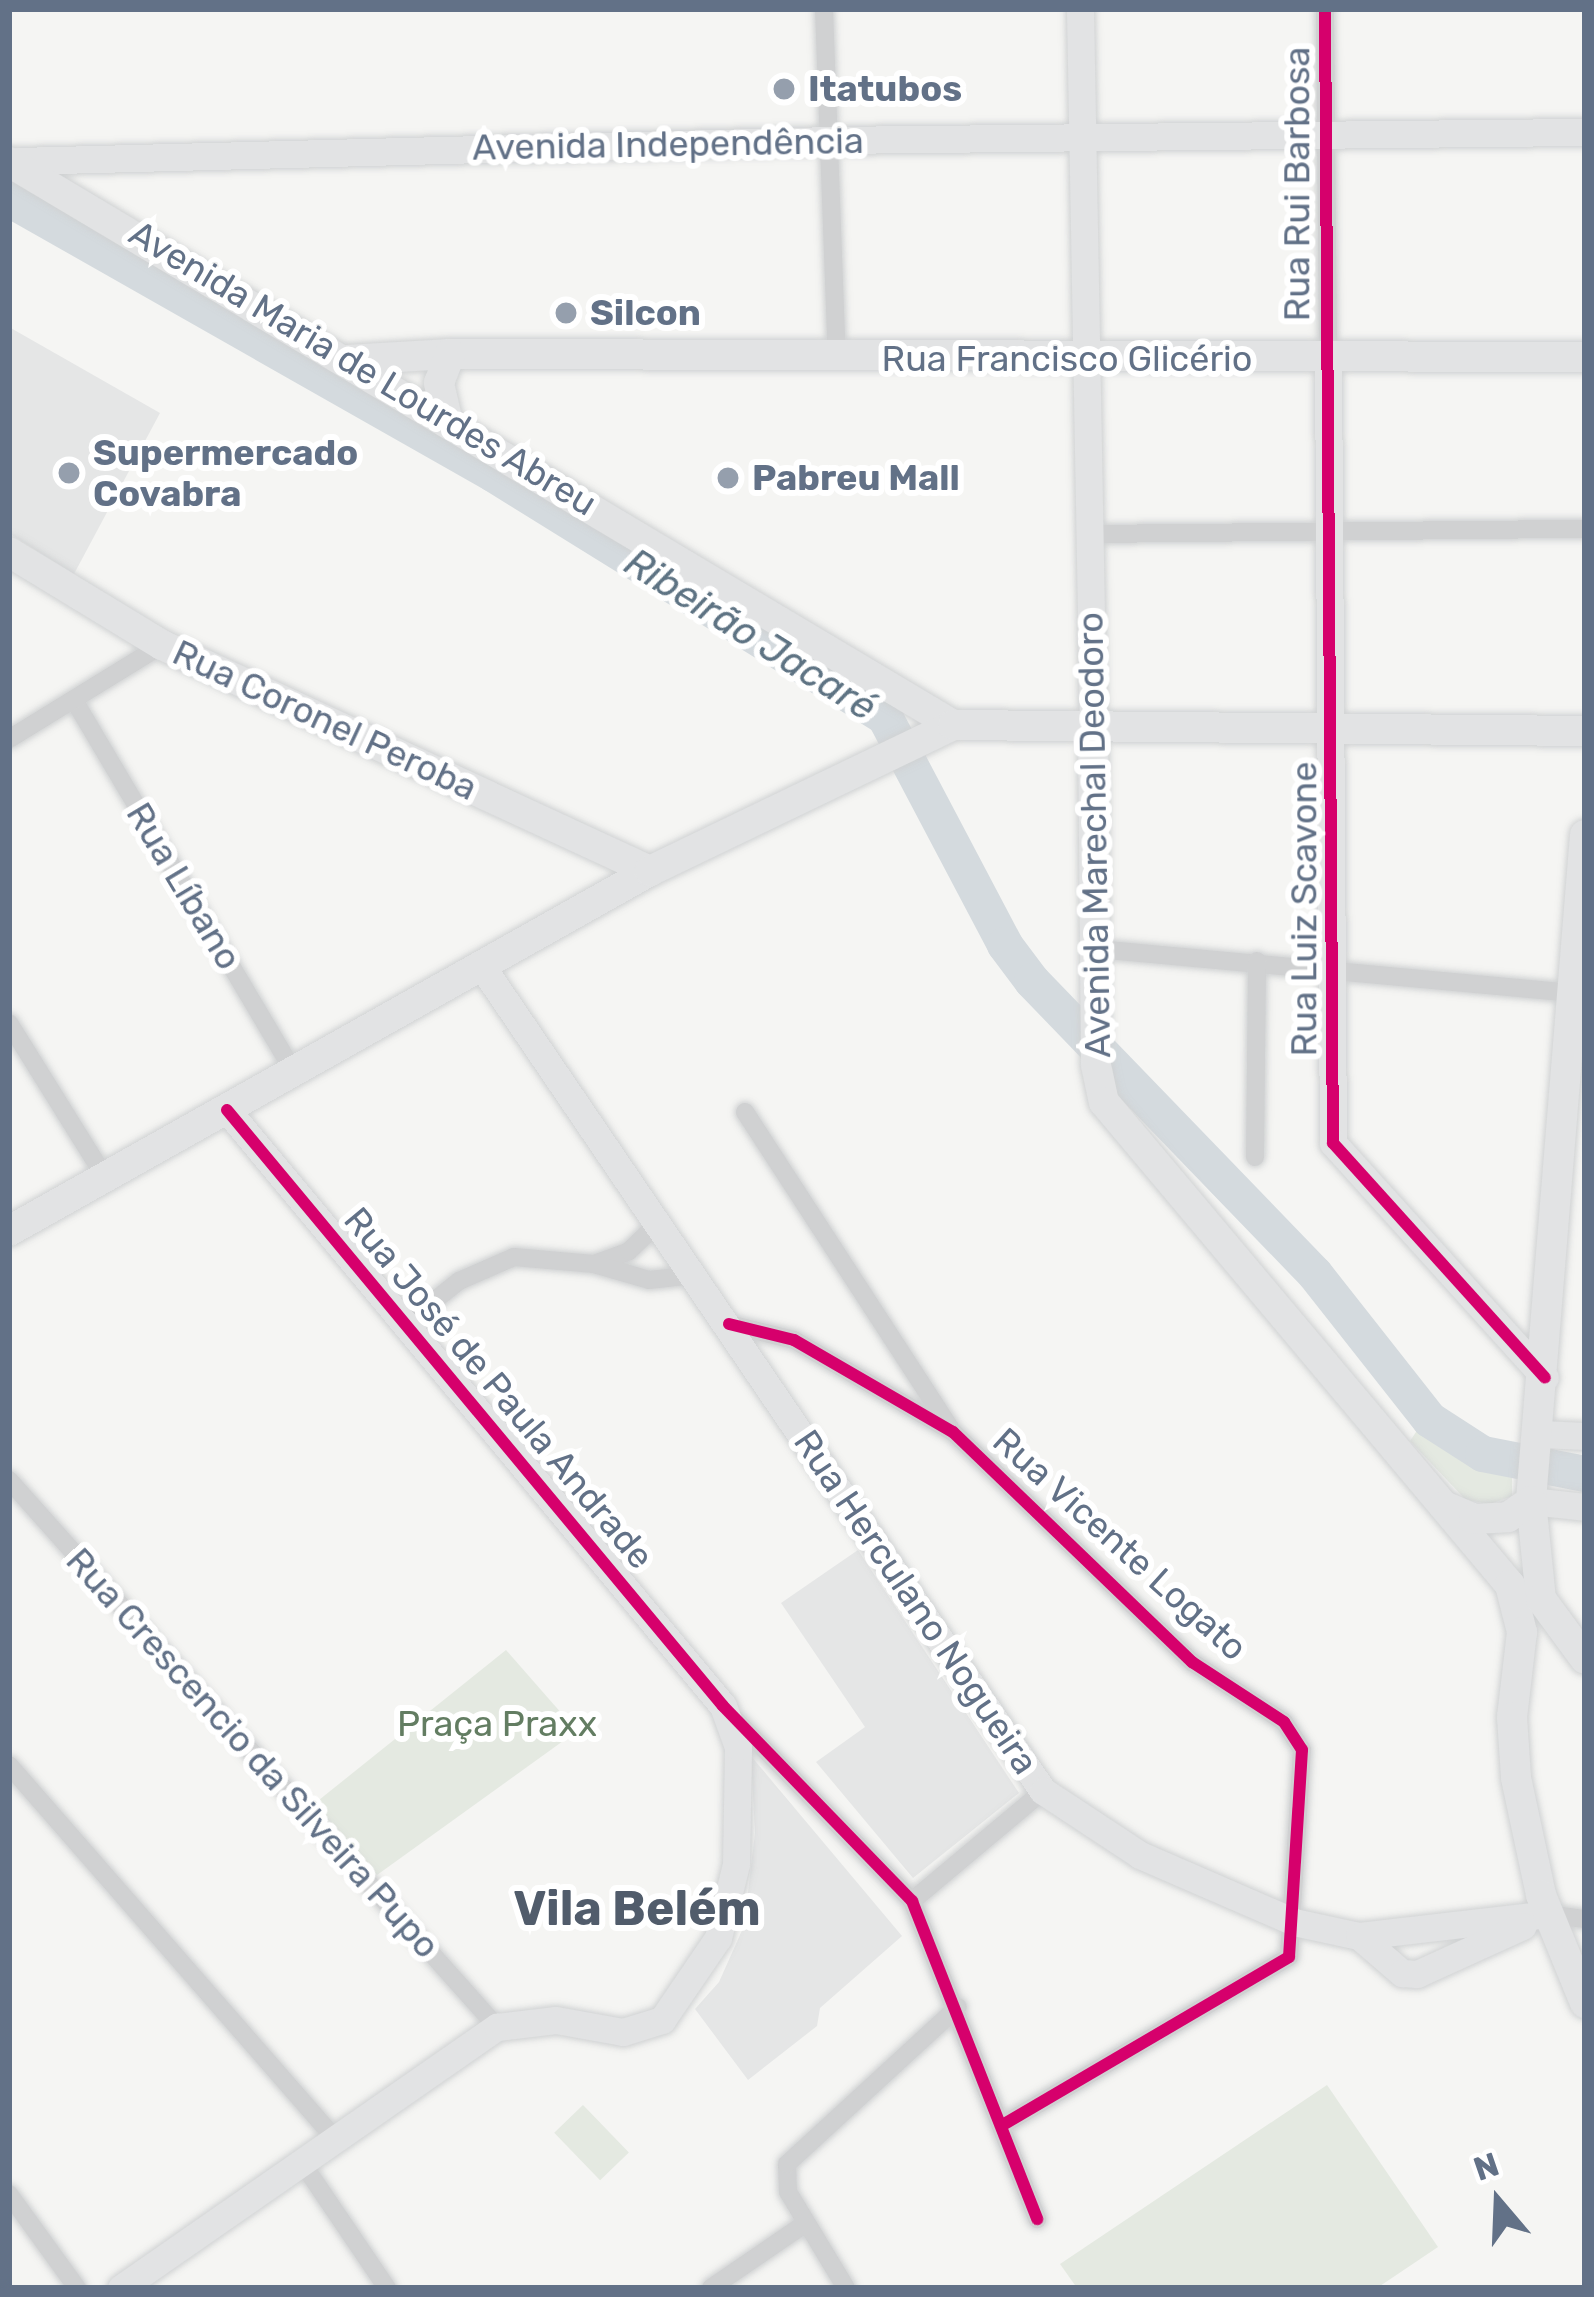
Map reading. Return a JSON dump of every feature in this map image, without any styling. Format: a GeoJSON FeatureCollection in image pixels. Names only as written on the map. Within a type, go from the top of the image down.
{"type":"FeatureCollection","features":[{"type":"Feature","properties":{"kind":"main road","name":"Avenida Marechal Deodoro"},"geometry":{"type":"LineString","coordinates":[[1080,9],[1099,1006],[1096,1065],[1104,1102],[1510,1585],[1519,1656]]}},
{"type":"Feature","properties":{"kind":"main road","name":"Avenida Independência"},"geometry":{"type":"LineString","coordinates":[[14,162],[829,140],[1585,132]]}},
{"type":"Feature","properties":{"kind":"main road","name":"Avenida Maria de Lourdes Abreu"},"geometry":{"type":"LineString","coordinates":[[14,162],[953,725]]}},
{"type":"Feature","properties":{"kind":"main road","name":"Rua Francisco Glicério"},"geometry":{"type":"LineString","coordinates":[[346,360],[450,354],[837,360],[1585,357]]}},
{"type":"Feature","properties":{"kind":"main road"},"geometry":{"type":"LineString","coordinates":[[447,418],[440,383],[450,354]]}},
{"type":"Feature","properties":{"kind":"main road","name":"Rua Luiz Scavone"},"geometry":{"type":"LineString","coordinates":[[1328,358],[1334,726],[1333,1143],[1545,1378]]}},
{"type":"Feature","properties":{"kind":"main road","name":"Rua Coronel Peroba"},"geometry":{"type":"LineString","coordinates":[[9,552],[162,644],[650,871]]}},
{"type":"Feature","properties":{"kind":"main road"},"geometry":{"type":"LineString","coordinates":[[9,1232],[650,871],[953,725],[1585,730]]}},
{"type":"Feature","properties":{"kind":"main road"},"geometry":{"type":"LineString","coordinates":[[1580,1655],[1540,1599],[1532,1496],[1579,994],[1585,835]]}},
{"type":"Feature","properties":{"kind":"main road","name":"Rua Herculano Nogueira"},"geometry":{"type":"LineString","coordinates":[[483,968],[688,1276],[729,1324],[1043,1791],[1140,1855],[1294,1922],[1360,1936],[1548,1914]]}},
{"type":"Feature","properties":{"kind":"main road","name":"Rua José de Paula Andrade"},"geometry":{"type":"LineString","coordinates":[[226,1110],[409,1321],[723,1706]]}},
{"type":"Feature","properties":{"kind":"main road"},"geometry":{"type":"LineString","coordinates":[[1540,1440],[1585,1436]]}},
{"type":"Feature","properties":{"kind":"main road"},"geometry":{"type":"LineString","coordinates":[[1444,1506],[1474,1519],[1508,1517],[1532,1496]]}},
{"type":"Feature","properties":{"kind":"main road"},"geometry":{"type":"LineString","coordinates":[[1532,1496],[1585,1507]]}},
{"type":"Feature","properties":{"kind":"main road"},"geometry":{"type":"LineString","coordinates":[[1580,1655],[1556,1644],[1519,1656],[1516,1778],[1548,1914],[1585,2003]]}},
{"type":"Feature","properties":{"kind":"main road"},"geometry":{"type":"LineString","coordinates":[[121,2288],[497,2027],[529,2019],[643,2030],[679,2001],[731,1903],[741,1800],[738,1748],[723,1706]]}},
{"type":"Feature","properties":{"kind":"main road"},"geometry":{"type":"LineString","coordinates":[[1360,1936],[1402,1973],[1417,1973],[1548,1914]]}},
{"type":"Feature","properties":{"kind":"main road"},"geometry":{"type":"LineString","coordinates":[[1389,1958],[1411,1930]]}},
{"type":"Feature","properties":{"kind":"street"},"geometry":{"type":"LineString","coordinates":[[824,9],[837,360]]}},
{"type":"Feature","properties":{"kind":"street","name":"Rua Rui Barbosa"},"geometry":{"type":"LineString","coordinates":[[1325,9],[1328,358]]}},
{"type":"Feature","properties":{"kind":"street"},"geometry":{"type":"LineString","coordinates":[[1089,534],[1585,529]]}},
{"type":"Feature","properties":{"kind":"street"},"geometry":{"type":"LineString","coordinates":[[9,739],[162,644]]}},
{"type":"Feature","properties":{"kind":"street","name":"Rua Líbano"},"geometry":{"type":"LineString","coordinates":[[74,700],[295,1073]]}},
{"type":"Feature","properties":{"kind":"street"},"geometry":{"type":"LineString","coordinates":[[1098,950],[1334,967],[1579,994]]}},
{"type":"Feature","properties":{"kind":"street"},"geometry":{"type":"LineString","coordinates":[[1255,1156],[1257,961]]}},
{"type":"Feature","properties":{"kind":"street"},"geometry":{"type":"LineString","coordinates":[[9,1023],[105,1177]]}},
{"type":"Feature","properties":{"kind":"street"},"geometry":{"type":"LineString","coordinates":[[745,1112],[953,1432]]}},
{"type":"Feature","properties":{"kind":"street"},"geometry":{"type":"LineString","coordinates":[[594,1264],[629,1251],[655,1226]]}},
{"type":"Feature","properties":{"kind":"street"},"geometry":{"type":"LineString","coordinates":[[409,1321],[459,1281],[514,1257],[594,1264],[649,1280],[688,1276]]}},
{"type":"Feature","properties":{"kind":"street","name":"Rua Vicente Logato"},"geometry":{"type":"LineString","coordinates":[[729,1324],[794,1340],[953,1432],[1192,1662],[1296,1738],[1305,1762],[1294,1922]]}},
{"type":"Feature","properties":{"kind":"street","name":"Rua Crescencio da Silveira Pupo"},"geometry":{"type":"LineString","coordinates":[[9,1480],[497,2027]]}},
{"type":"Feature","properties":{"kind":"street"},"geometry":{"type":"LineString","coordinates":[[723,1706],[911,1901],[958,2007],[1037,2219]]}},
{"type":"Feature","properties":{"kind":"street"},"geometry":{"type":"LineString","coordinates":[[9,1765],[336,2140]]}},
{"type":"Feature","properties":{"kind":"street"},"geometry":{"type":"LineString","coordinates":[[911,1901],[1043,1791]]}},
{"type":"Feature","properties":{"kind":"street"},"geometry":{"type":"LineString","coordinates":[[1548,1914],[1585,1918]]}},
{"type":"Feature","properties":{"kind":"street"},"geometry":{"type":"LineString","coordinates":[[1004,2124],[1270,1973],[1289,1957],[1294,1922]]}},
{"type":"Feature","properties":{"kind":"street"},"geometry":{"type":"LineString","coordinates":[[846,2288],[806,2223],[784,2173],[958,2007]]}},
{"type":"Feature","properties":{"kind":"street"},"geometry":{"type":"LineString","coordinates":[[303,2164],[387,2288]]}},
{"type":"Feature","properties":{"kind":"street"},"geometry":{"type":"LineString","coordinates":[[9,2194],[77,2288]]}},
{"type":"Feature","properties":{"kind":"street"},"geometry":{"type":"LineString","coordinates":[[711,2288],[806,2223]]}},
{"type":"Feature","properties":{"kind":"shaded area","name":"Supermercado Covabra"},"geometry":{"type":"Polygon","coordinates":[[[9,327],[160,413],[74,574],[9,533],[9,327]]]}},
{"type":"Feature","properties":{"kind":"shaded area"},"geometry":{"type":"Polygon","coordinates":[[[858,1550],[1019,1793],[913,1878],[816,1762],[865,1727],[781,1603],[858,1550]]]}},
{"type":"Feature","properties":{"kind":"shaded area"},"geometry":{"type":"Polygon","coordinates":[[[751,1756],[902,1936],[820,2008],[817,2026],[748,2080],[695,2009],[719,1982],[744,1926],[755,1833],[751,1756]]]}},
{"type":"Feature","properties":{"kind":"green space"},"geometry":{"type":"Polygon","coordinates":[[[1418,1429],[1476,1464],[1512,1472],[1512,1496],[1490,1504],[1466,1500],[1410,1441],[1418,1429]]]}},
{"type":"Feature","properties":{"kind":"green space","name":"Praça Praxx"},"geometry":{"type":"Polygon","coordinates":[[[506,1650],[577,1731],[377,1875],[314,1804],[506,1650]]]}},
{"type":"Feature","properties":{"kind":"green space"},"geometry":{"type":"Polygon","coordinates":[[[1327,2085],[1438,2247],[1377,2288],[1077,2288],[1060,2264],[1327,2085]]]}},
{"type":"Feature","properties":{"kind":"green space"},"geometry":{"type":"Polygon","coordinates":[[[583,2105],[629,2152],[600,2180],[554,2133],[583,2105]]]}},
{"type":"Feature","properties":{"kind":"waterway","name":"Ribeirão Jacaré"},"geometry":{"type":"LineString","coordinates":[[9,199],[493,474],[885,717],[1005,945],[1032,981],[1315,1274],[1430,1420],[1483,1454],[1585,1474]]}},
{"type":"Feature","properties":{"kind":"cycle path"},"geometry":{"type":"LineString","coordinates":[[1325,9],[1333,1143],[1545,1378]]}},
{"type":"Feature","properties":{"kind":"cycle path"},"geometry":{"type":"LineString","coordinates":[[227,1110],[723,1706],[912,1901],[1037,2219]]}},
{"type":"Feature","properties":{"kind":"cycle path"},"geometry":{"type":"LineString","coordinates":[[729,1324],[794,1340],[953,1432],[1192,1662],[1284,1722],[1302,1750],[1289,1957],[1004,2124]]}},
{"type":"Feature","properties":{"kind":"place","name":"Itatubos"},"geometry":{"type":"Point","coordinates":[784,89]}},
{"type":"Feature","properties":{"kind":"place","name":"Silcon"},"geometry":{"type":"Point","coordinates":[566,313]}},
{"type":"Feature","properties":{"kind":"place","name":"Supermercado Covabra"},"geometry":{"type":"Point","coordinates":[69,473]}},
{"type":"Feature","properties":{"kind":"place","name":"Pabreu Mall"},"geometry":{"type":"Point","coordinates":[728,478]}},
{"type":"Feature","properties":{"kind":"district","name":"Vila Belém"},"geometry":{"type":"Point","coordinates":[637,1909]}}]}
